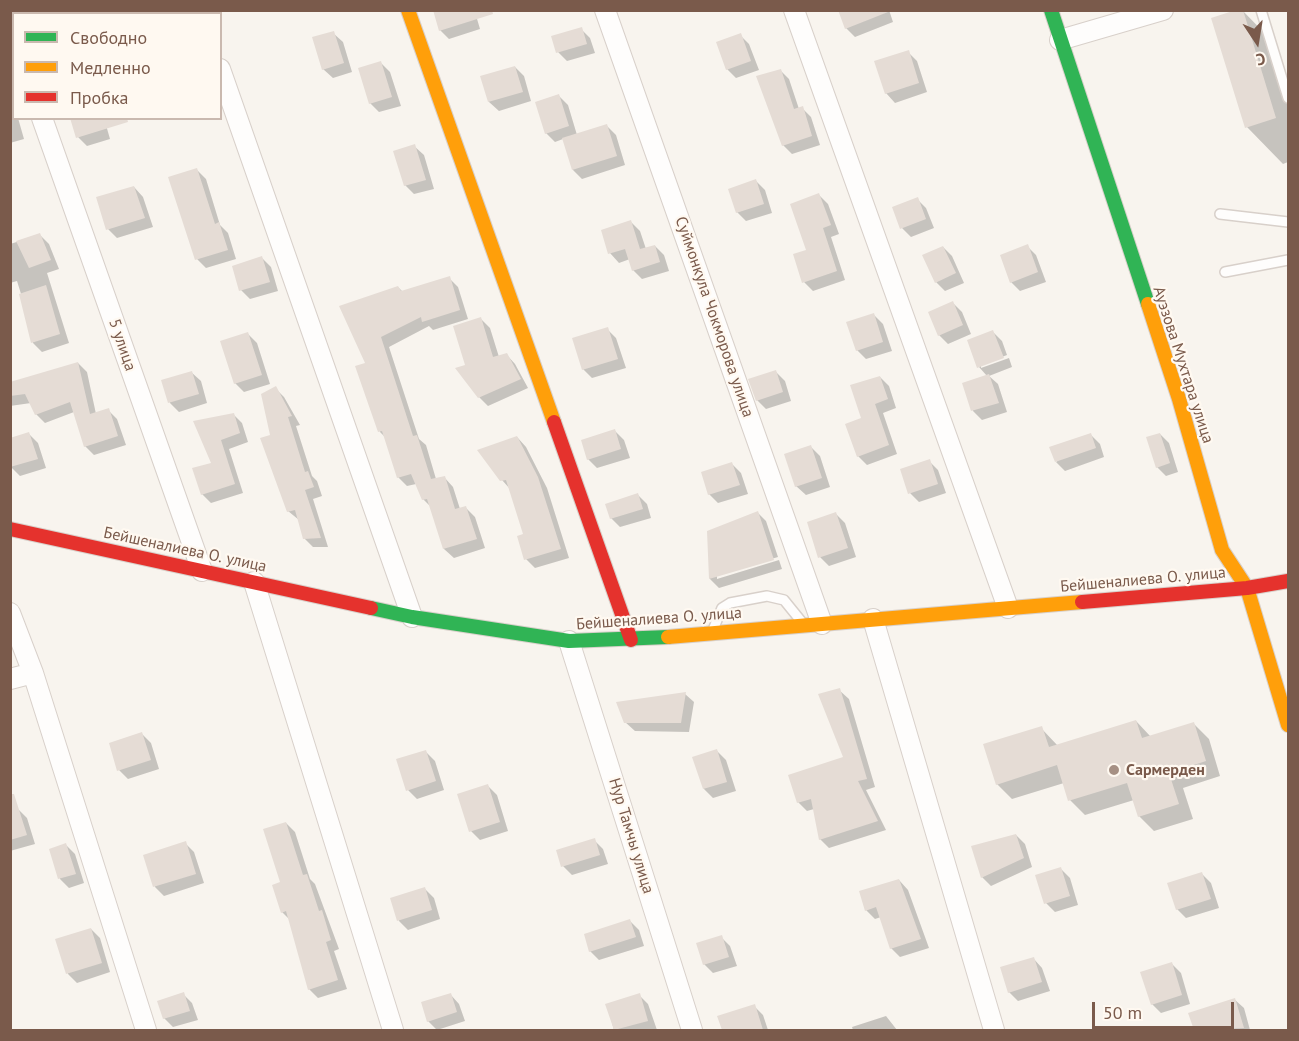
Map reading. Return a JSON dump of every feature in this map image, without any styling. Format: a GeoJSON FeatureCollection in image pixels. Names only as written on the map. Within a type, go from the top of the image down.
{"type":"FeatureCollection","features":[{"type":"Feature","properties":{"kind":"street"},"geometry":{"type":"LineString","coordinates":[[408,10],[631,640]]}},
{"type":"Feature","properties":{"kind":"street","name":"Суймонкула Чокморова улица"},"geometry":{"type":"LineString","coordinates":[[605,10],[813,625]]}},
{"type":"Feature","properties":{"kind":"street"},"geometry":{"type":"LineString","coordinates":[[794,10],[1008,608]]}},
{"type":"Feature","properties":{"kind":"street","name":"Ауэзова Мухтара улица"},"geometry":{"type":"LineString","coordinates":[[1051,10],[1179,399],[1222,550],[1247,588],[1288,725]]}},
{"type":"Feature","properties":{"kind":"street"},"geometry":{"type":"LineString","coordinates":[[1060,40],[1128,15],[1163,10]]}},
{"type":"Feature","properties":{"kind":"street"},"geometry":{"type":"LineString","coordinates":[[222,75],[412,616]]}},
{"type":"Feature","properties":{"kind":"street","name":"5 улица"},"geometry":{"type":"LineString","coordinates":[[43,120],[202,571]]}},
{"type":"Feature","properties":{"kind":"street","name":"Бейшеналиева О. улица"},"geometry":{"type":"LineString","coordinates":[[10,529],[412,616],[569,642],[631,640],[873,620],[1247,588],[1288,581]]}},
{"type":"Feature","properties":{"kind":"street"},"geometry":{"type":"LineString","coordinates":[[254,582],[393,1030]]}},
{"type":"Feature","properties":{"kind":"street"},"geometry":{"type":"LineString","coordinates":[[10,613],[33,673],[146,1030]]}},
{"type":"Feature","properties":{"kind":"street"},"geometry":{"type":"LineString","coordinates":[[873,620],[994,1030]]}},
{"type":"Feature","properties":{"kind":"street","name":"Нур Тамчы улица"},"geometry":{"type":"LineString","coordinates":[[569,642],[692,1030]]}},
{"type":"Feature","properties":{"kind":"street"},"geometry":{"type":"LineString","coordinates":[[10,679],[33,673]]}},
{"type":"Feature","properties":{"kind":"lane"},"geometry":{"type":"LineString","coordinates":[[1261,10],[1288,98]]}},
{"type":"Feature","properties":{"kind":"lane"},"geometry":{"type":"LineString","coordinates":[[1220,214],[1288,222]]}},
{"type":"Feature","properties":{"kind":"lane"},"geometry":{"type":"LineString","coordinates":[[1225,272],[1288,260]]}},
{"type":"Feature","properties":{"kind":"lane"},"geometry":{"type":"LineString","coordinates":[[711,633],[722,608],[730,603],[767,596],[784,600],[813,625]]}},
{"type":"Feature","properties":{"kind":"building"},"geometry":{"type":"Polygon","coordinates":[[[433,10],[492,10],[493,14],[439,31],[433,10]]]}},
{"type":"Feature","properties":{"kind":"building"},"geometry":{"type":"Polygon","coordinates":[[[838,10],[888,10],[888,12],[845,29],[838,10]]]}},
{"type":"Feature","properties":{"kind":"building"},"geometry":{"type":"Polygon","coordinates":[[[1243,10],[1276,118],[1245,128],[1211,18],[1243,10]]]}},
{"type":"Feature","properties":{"kind":"building"},"geometry":{"type":"Polygon","coordinates":[[[582,27],[587,44],[556,53],[551,36],[582,27]]]}},
{"type":"Feature","properties":{"kind":"building"},"geometry":{"type":"Polygon","coordinates":[[[334,31],[344,63],[322,70],[312,37],[334,31]]]}},
{"type":"Feature","properties":{"kind":"building"},"geometry":{"type":"Polygon","coordinates":[[[741,33],[751,61],[726,70],[716,42],[741,33]]]}},
{"type":"Feature","properties":{"kind":"building"},"geometry":{"type":"Polygon","coordinates":[[[909,50],[919,83],[885,94],[874,61],[909,50]]]}},
{"type":"Feature","properties":{"kind":"building"},"geometry":{"type":"Polygon","coordinates":[[[381,61],[392,97],[369,104],[358,68],[381,61]]]}},
{"type":"Feature","properties":{"kind":"building"},"geometry":{"type":"Polygon","coordinates":[[[515,66],[523,92],[488,102],[480,76],[515,66]]]}},
{"type":"Feature","properties":{"kind":"building"},"geometry":{"type":"Polygon","coordinates":[[[781,69],[794,109],[803,106],[812,136],[782,146],[756,76],[781,69]]]}},
{"type":"Feature","properties":{"kind":"building"},"geometry":{"type":"Polygon","coordinates":[[[559,94],[569,126],[545,134],[535,102],[559,94]]]}},
{"type":"Feature","properties":{"kind":"building"},"geometry":{"type":"Polygon","coordinates":[[[71,120],[128,120],[128,122],[76,138],[71,120]]]}},
{"type":"Feature","properties":{"kind":"building"},"geometry":{"type":"Polygon","coordinates":[[[607,124],[617,156],[572,170],[562,138],[607,124]]]}},
{"type":"Feature","properties":{"kind":"building"},"geometry":{"type":"Polygon","coordinates":[[[415,144],[426,180],[404,186],[393,151],[415,144]]]}},
{"type":"Feature","properties":{"kind":"building"},"geometry":{"type":"Polygon","coordinates":[[[197,168],[215,224],[219,222],[228,250],[195,260],[168,177],[197,168]]]}},
{"type":"Feature","properties":{"kind":"building"},"geometry":{"type":"Polygon","coordinates":[[[756,179],[764,204],[736,213],[728,189],[756,179]]]}},
{"type":"Feature","properties":{"kind":"building"},"geometry":{"type":"Polygon","coordinates":[[[134,186],[145,218],[106,230],[96,197],[134,186]]]}},
{"type":"Feature","properties":{"kind":"building"},"geometry":{"type":"Polygon","coordinates":[[[819,193],[831,225],[823,228],[837,271],[802,283],[793,254],[806,250],[790,204],[819,193]]]}},
{"type":"Feature","properties":{"kind":"building"},"geometry":{"type":"Polygon","coordinates":[[[918,197],[926,219],[900,229],[892,207],[918,197]]]}},
{"type":"Feature","properties":{"kind":"building"},"geometry":{"type":"Polygon","coordinates":[[[631,220],[640,249],[655,245],[660,262],[632,271],[625,249],[608,254],[601,230],[631,220]]]}},
{"type":"Feature","properties":{"kind":"building"},"geometry":{"type":"Polygon","coordinates":[[[40,233],[51,260],[29,268],[16,241],[40,233]]]}},
{"type":"Feature","properties":{"kind":"building"},"geometry":{"type":"Polygon","coordinates":[[[1028,244],[1038,272],[1010,283],[1000,255],[1028,244]]]}},
{"type":"Feature","properties":{"kind":"building"},"geometry":{"type":"Polygon","coordinates":[[[943,246],[956,273],[935,283],[922,255],[943,246]]]}},
{"type":"Feature","properties":{"kind":"building"},"geometry":{"type":"Polygon","coordinates":[[[262,256],[270,282],[239,291],[232,266],[262,256]]]}},
{"type":"Feature","properties":{"kind":"building"},"geometry":{"type":"Polygon","coordinates":[[[450,276],[460,310],[422,322],[421,317],[381,337],[413,436],[417,435],[431,479],[445,476],[455,509],[466,506],[477,539],[443,549],[427,499],[422,500],[411,474],[397,478],[382,431],[378,432],[355,366],[365,363],[339,306],[398,286],[401,291],[450,276]]]}},
{"type":"Feature","properties":{"kind":"building"},"geometry":{"type":"Polygon","coordinates":[[[46,285],[60,334],[31,343],[19,294],[46,285]]]}},
{"type":"Feature","properties":{"kind":"building"},"geometry":{"type":"Polygon","coordinates":[[[953,301],[963,325],[938,336],[928,312],[953,301]]]}},
{"type":"Feature","properties":{"kind":"building"},"geometry":{"type":"Polygon","coordinates":[[[874,313],[883,342],[856,351],[846,322],[874,313]]]}},
{"type":"Feature","properties":{"kind":"building"},"geometry":{"type":"Polygon","coordinates":[[[481,317],[493,357],[507,353],[521,379],[478,398],[455,368],[465,365],[453,326],[481,317]]]}},
{"type":"Feature","properties":{"kind":"building"},"geometry":{"type":"Polygon","coordinates":[[[608,327],[618,359],[582,370],[572,338],[608,327]]]}},
{"type":"Feature","properties":{"kind":"building"},"geometry":{"type":"Polygon","coordinates":[[[993,330],[1004,358],[977,368],[967,340],[993,330]]]}},
{"type":"Feature","properties":{"kind":"building"},"geometry":{"type":"Polygon","coordinates":[[[248,332],[262,375],[234,384],[220,341],[248,332]]]}},
{"type":"Feature","properties":{"kind":"building"},"geometry":{"type":"Polygon","coordinates":[[[78,362],[90,414],[109,408],[118,436],[84,447],[70,402],[35,415],[25,394],[10,396],[10,382],[78,362]]]}},
{"type":"Feature","properties":{"kind":"building"},"geometry":{"type":"Polygon","coordinates":[[[776,370],[783,392],[756,401],[748,379],[776,370]]]}},
{"type":"Feature","properties":{"kind":"building"},"geometry":{"type":"Polygon","coordinates":[[[192,371],[199,394],[168,403],[161,380],[192,371]]]}},
{"type":"Feature","properties":{"kind":"building"},"geometry":{"type":"Polygon","coordinates":[[[989,374],[999,403],[971,411],[962,383],[989,374]]]}},
{"type":"Feature","properties":{"kind":"building"},"geometry":{"type":"Polygon","coordinates":[[[880,376],[888,399],[875,404],[889,445],[857,457],[845,424],[861,418],[850,385],[880,376]]]}},
{"type":"Feature","properties":{"kind":"building"},"geometry":{"type":"Polygon","coordinates":[[[276,386],[292,416],[288,417],[305,472],[308,471],[314,487],[305,490],[321,538],[303,539],[295,510],[287,512],[260,438],[270,435],[261,394],[276,386]]]}},
{"type":"Feature","properties":{"kind":"building"},"geometry":{"type":"Polygon","coordinates":[[[234,413],[240,433],[221,440],[235,484],[201,495],[192,468],[211,463],[193,421],[234,413]]]}},
{"type":"Feature","properties":{"kind":"building"},"geometry":{"type":"Polygon","coordinates":[[[615,429],[621,449],[587,460],[581,440],[615,429]]]}},
{"type":"Feature","properties":{"kind":"building"},"geometry":{"type":"Polygon","coordinates":[[[29,432],[38,459],[10,467],[10,438],[29,432]]]}},
{"type":"Feature","properties":{"kind":"building"},"geometry":{"type":"Polygon","coordinates":[[[1091,433],[1096,448],[1055,462],[1049,447],[1091,433]]]}},
{"type":"Feature","properties":{"kind":"building"},"geometry":{"type":"Polygon","coordinates":[[[1160,433],[1170,463],[1156,468],[1146,437],[1160,433]]]}},
{"type":"Feature","properties":{"kind":"building"},"geometry":{"type":"Polygon","coordinates":[[[517,436],[538,477],[561,549],[524,560],[517,536],[523,534],[506,480],[500,481],[477,450],[517,436]]]}},
{"type":"Feature","properties":{"kind":"building"},"geometry":{"type":"Polygon","coordinates":[[[811,445],[822,478],[795,487],[784,454],[811,445]]]}},
{"type":"Feature","properties":{"kind":"building"},"geometry":{"type":"Polygon","coordinates":[[[930,459],[938,484],[908,494],[900,469],[930,459]]]}},
{"type":"Feature","properties":{"kind":"building"},"geometry":{"type":"Polygon","coordinates":[[[732,462],[740,485],[708,495],[701,472],[732,462]]]}},
{"type":"Feature","properties":{"kind":"building"},"geometry":{"type":"Polygon","coordinates":[[[638,493],[643,509],[610,519],[605,504],[638,493]]]}},
{"type":"Feature","properties":{"kind":"building"},"geometry":{"type":"Polygon","coordinates":[[[758,511],[774,560],[709,579],[707,531],[758,511]]]}},
{"type":"Feature","properties":{"kind":"building"},"geometry":{"type":"Polygon","coordinates":[[[836,512],[848,548],[818,558],[807,522],[836,512]]]}},
{"type":"Feature","properties":{"kind":"building"},"geometry":{"type":"Polygon","coordinates":[[[840,688],[867,779],[858,781],[878,821],[819,840],[811,799],[797,803],[788,775],[843,757],[818,694],[840,688]]]}},
{"type":"Feature","properties":{"kind":"building"},"geometry":{"type":"Polygon","coordinates":[[[686,692],[681,723],[624,723],[616,702],[686,692]]]}},
{"type":"Feature","properties":{"kind":"building"},"geometry":{"type":"Polygon","coordinates":[[[1136,720],[1142,738],[1194,722],[1206,761],[1169,773],[1179,804],[1138,817],[1127,783],[1068,801],[1057,765],[996,785],[983,744],[1042,726],[1049,747],[1136,720]]]}},
{"type":"Feature","properties":{"kind":"building"},"geometry":{"type":"Polygon","coordinates":[[[142,732],[151,760],[117,771],[109,743],[142,732]]]}},
{"type":"Feature","properties":{"kind":"building"},"geometry":{"type":"Polygon","coordinates":[[[717,749],[727,782],[703,789],[692,757],[717,749]]]}},
{"type":"Feature","properties":{"kind":"building"},"geometry":{"type":"Polygon","coordinates":[[[426,750],[436,781],[406,791],[396,759],[426,750]]]}},
{"type":"Feature","properties":{"kind":"building"},"geometry":{"type":"Polygon","coordinates":[[[488,784],[500,822],[469,832],[457,794],[488,784]]]}},
{"type":"Feature","properties":{"kind":"building"},"geometry":{"type":"Polygon","coordinates":[[[10,794],[14,794],[27,835],[10,840],[10,794]]]}},
{"type":"Feature","properties":{"kind":"building"},"geometry":{"type":"Polygon","coordinates":[[[286,822],[303,875],[307,874],[319,911],[322,910],[331,940],[326,942],[338,980],[308,990],[286,911],[281,913],[272,885],[280,882],[263,829],[286,822]]]}},
{"type":"Feature","properties":{"kind":"building"},"geometry":{"type":"Polygon","coordinates":[[[1016,834],[1024,858],[981,878],[971,846],[1016,834]]]}},
{"type":"Feature","properties":{"kind":"building"},"geometry":{"type":"Polygon","coordinates":[[[595,838],[600,855],[561,867],[556,850],[595,838]]]}},
{"type":"Feature","properties":{"kind":"building"},"geometry":{"type":"Polygon","coordinates":[[[186,841],[196,874],[153,887],[143,855],[186,841]]]}},
{"type":"Feature","properties":{"kind":"building"},"geometry":{"type":"Polygon","coordinates":[[[66,843],[76,874],[58,879],[49,849],[66,843]]]}},
{"type":"Feature","properties":{"kind":"building"},"geometry":{"type":"Polygon","coordinates":[[[1061,867],[1070,896],[1044,904],[1035,875],[1061,867]]]}},
{"type":"Feature","properties":{"kind":"building"},"geometry":{"type":"Polygon","coordinates":[[[1202,872],[1211,899],[1176,910],[1167,883],[1202,872]]]}},
{"type":"Feature","properties":{"kind":"building"},"geometry":{"type":"Polygon","coordinates":[[[899,879],[921,939],[890,949],[876,907],[865,911],[859,891],[899,879]]]}},
{"type":"Feature","properties":{"kind":"building"},"geometry":{"type":"Polygon","coordinates":[[[425,887],[432,910],[397,921],[390,898],[425,887]]]}},
{"type":"Feature","properties":{"kind":"building"},"geometry":{"type":"Polygon","coordinates":[[[630,919],[636,937],[589,952],[584,934],[630,919]]]}},
{"type":"Feature","properties":{"kind":"building"},"geometry":{"type":"Polygon","coordinates":[[[91,928],[102,963],[66,974],[55,939],[91,928]]]}},
{"type":"Feature","properties":{"kind":"building"},"geometry":{"type":"Polygon","coordinates":[[[722,935],[729,957],[703,965],[696,943],[722,935]]]}},
{"type":"Feature","properties":{"kind":"building"},"geometry":{"type":"Polygon","coordinates":[[[1034,957],[1042,982],[1008,993],[1000,967],[1034,957]]]}},
{"type":"Feature","properties":{"kind":"building"},"geometry":{"type":"Polygon","coordinates":[[[1172,962],[1182,995],[1151,1005],[1140,972],[1172,962]]]}},
{"type":"Feature","properties":{"kind":"building"},"geometry":{"type":"Polygon","coordinates":[[[184,992],[190,1011],[163,1019],[157,1001],[184,992]]]}},
{"type":"Feature","properties":{"kind":"building"},"geometry":{"type":"Polygon","coordinates":[[[451,993],[457,1012],[427,1022],[421,1002],[451,993]]]}},
{"type":"Feature","properties":{"kind":"building"},"geometry":{"type":"Polygon","coordinates":[[[640,993],[648,1021],[614,1030],[605,1004],[640,993]]]}},
{"type":"Feature","properties":{"kind":"building"},"geometry":{"type":"Polygon","coordinates":[[[1235,998],[1244,1028],[1194,1030],[1188,1013],[1235,998]]]}},
{"type":"Feature","properties":{"kind":"building"},"geometry":{"type":"Polygon","coordinates":[[[755,1004],[763,1030],[722,1030],[717,1016],[755,1004]]]}},
{"type":"Feature","properties":{"kind":"traffic: fast"},"geometry":{"type":"LineString","coordinates":[[1051,10],[1148,304]]}},
{"type":"Feature","properties":{"kind":"traffic: fast"},"geometry":{"type":"LineString","coordinates":[[371,608],[412,617],[569,641],[668,637]]}},
{"type":"Feature","properties":{"kind":"traffic: slow"},"geometry":{"type":"LineString","coordinates":[[408,10],[554,422]]}},
{"type":"Feature","properties":{"kind":"traffic: slow"},"geometry":{"type":"LineString","coordinates":[[1148,304],[1179,399],[1222,550],[1247,588],[1288,725]]}},
{"type":"Feature","properties":{"kind":"traffic: slow"},"geometry":{"type":"LineString","coordinates":[[668,637],[1082,602]]}},
{"type":"Feature","properties":{"kind":"traffic: jam"},"geometry":{"type":"LineString","coordinates":[[554,422],[631,640]]}},
{"type":"Feature","properties":{"kind":"traffic: jam"},"geometry":{"type":"LineString","coordinates":[[10,529],[371,608]]}},
{"type":"Feature","properties":{"kind":"traffic: jam"},"geometry":{"type":"LineString","coordinates":[[1082,602],[1247,588],[1288,581]]}},
{"type":"Feature","properties":{"kind":"place","name":"Сармерден"},"geometry":{"type":"Point","coordinates":[1114,770]}}]}
